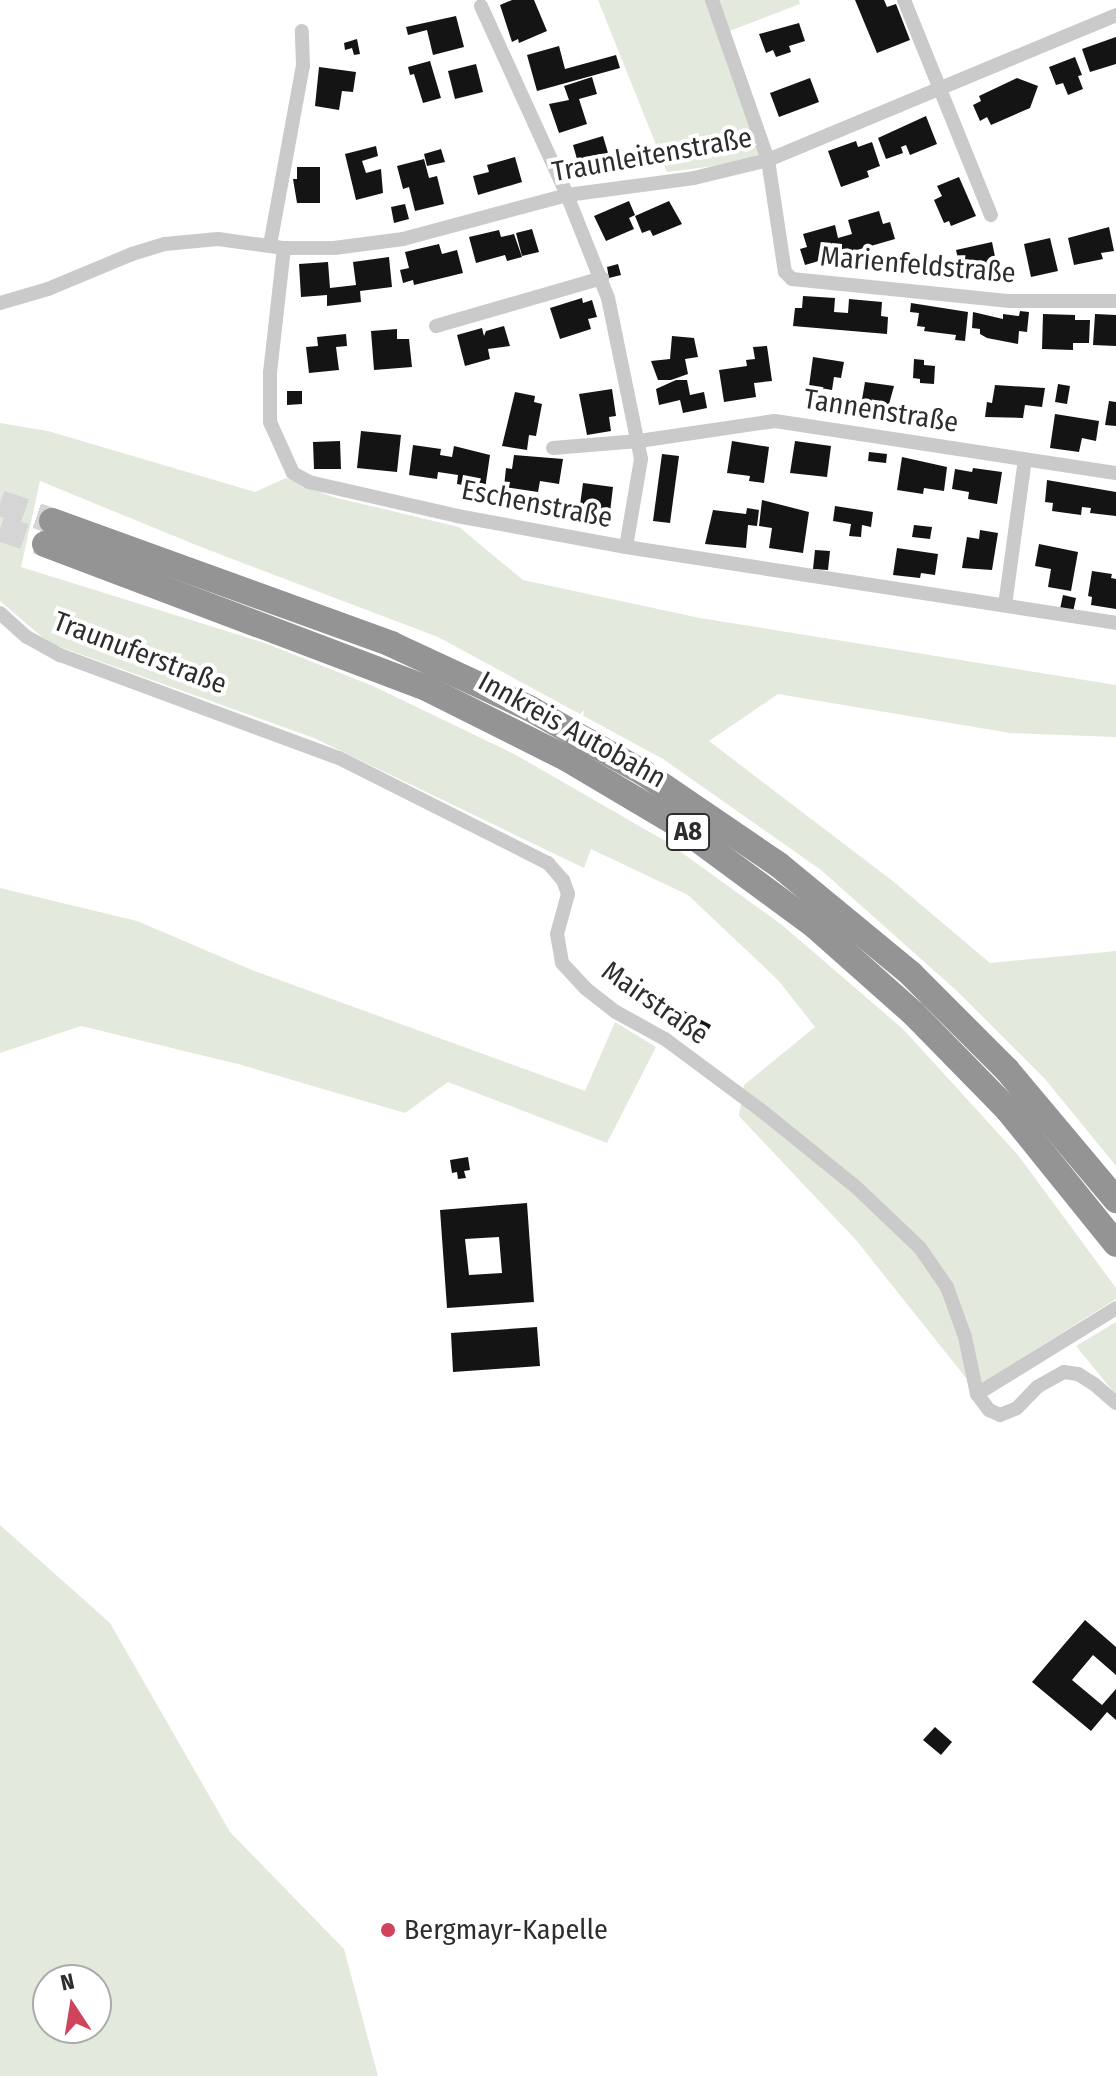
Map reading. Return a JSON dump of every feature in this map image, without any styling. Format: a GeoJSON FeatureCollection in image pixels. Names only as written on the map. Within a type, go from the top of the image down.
{"type":"FeatureCollection","features":[{"type":"Feature","properties":{"kind":"highway","name":"Innkreis Autobahn"},"geometry":{"type":"LineString","coordinates":[[1116,1200],[1007,1070],[911,974],[779,865],[656,781],[529,708],[391,644],[49,532],[428,689],[566,758],[674,822],[815,926],[914,1014],[1008,1110],[1116,1244]]}},
{"type":"Feature","properties":{"kind":"street"},"geometry":{"type":"LineString","coordinates":[[712,0],[768,160]]}},
{"type":"Feature","properties":{"kind":"street"},"geometry":{"type":"LineString","coordinates":[[904,0],[991,215]]}},
{"type":"Feature","properties":{"kind":"street"},"geometry":{"type":"LineString","coordinates":[[481,6],[602,278],[641,459],[626,547]]}},
{"type":"Feature","properties":{"kind":"street","name":"Traunleitenstraße"},"geometry":{"type":"LineString","coordinates":[[277,246],[334,248],[403,239],[567,195],[694,178],[768,160],[1116,15]]}},
{"type":"Feature","properties":{"kind":"street","name":"Eschenstraße"},"geometry":{"type":"LineString","coordinates":[[302,31],[303,66],[277,246],[270,372],[270,422],[293,473],[335,490],[626,547],[1116,623]]}},
{"type":"Feature","properties":{"kind":"street","name":"Marienfeldstraße"},"geometry":{"type":"LineString","coordinates":[[768,160],[785,272],[792,279],[1010,301],[1116,301]]}},
{"type":"Feature","properties":{"kind":"street"},"geometry":{"type":"LineString","coordinates":[[0,303],[48,289],[132,254],[165,244],[218,239],[277,246]]}},
{"type":"Feature","properties":{"kind":"street"},"geometry":{"type":"LineString","coordinates":[[436,326],[602,278]]}},
{"type":"Feature","properties":{"kind":"street","name":"Tannenstraße"},"geometry":{"type":"LineString","coordinates":[[553,448],[639,441],[775,421],[1116,473]]}},
{"type":"Feature","properties":{"kind":"street"},"geometry":{"type":"LineString","coordinates":[[1005,605],[1025,459]]}},
{"type":"Feature","properties":{"kind":"street","name":"Traunuferstraße"},"geometry":{"type":"LineString","coordinates":[[0,613],[27,637],[60,655],[269,730]]}},
{"type":"Feature","properties":{"kind":"street","name":"Mairstraße"},"geometry":{"type":"LineString","coordinates":[[269,730],[339,758],[548,863],[563,880],[568,894],[557,934],[562,963],[585,988],[616,1012],[665,1039],[762,1111],[856,1187],[920,1248],[947,1287],[965,1337],[977,1394]]}},
{"type":"Feature","properties":{"kind":"street"},"geometry":{"type":"LineString","coordinates":[[1116,1308],[977,1394],[989,1410],[1000,1415],[1017,1408],[1037,1387],[1064,1372],[1094,1384],[1116,1403]]}},
{"type":"Feature","properties":{"kind":"shaded area"},"geometry":{"type":"Polygon","coordinates":[[[598,0],[799,0],[800,4],[727,32],[764,154],[714,166],[667,172],[598,0]]]}},
{"type":"Feature","properties":{"kind":"shaded area"},"geometry":{"type":"Polygon","coordinates":[[[0,423],[48,431],[255,492],[286,478],[333,497],[459,527],[523,580],[700,618],[1116,685],[1116,737],[1010,733],[778,694],[709,741],[894,882],[990,963],[1116,951],[1116,1166],[1045,1079],[957,991],[821,870],[663,759],[438,637],[201,547],[40,481],[21,567],[265,643],[373,686],[516,755],[667,842],[782,925],[903,1029],[1018,1155],[1116,1288],[1116,1299],[974,1388],[856,1240],[739,1116],[744,1085],[815,1027],[778,980],[688,895],[591,849],[584,868],[314,738],[49,643],[0,601],[0,423]]]}},
{"type":"Feature","properties":{"kind":"shaded area"},"geometry":{"type":"Polygon","coordinates":[[[0,888],[137,921],[252,970],[585,1091],[615,1022],[656,1047],[607,1143],[448,1082],[405,1113],[238,1064],[81,1026],[0,1053],[0,888]]]}},
{"type":"Feature","properties":{"kind":"shaded area"},"geometry":{"type":"Polygon","coordinates":[[[1116,1322],[1116,1395],[1076,1346],[1116,1322]]]}},
{"type":"Feature","properties":{"kind":"shaded area"},"geometry":{"type":"Polygon","coordinates":[[[0,1525],[110,1623],[230,1832],[344,1949],[378,2076],[0,2076],[0,1525]]]}},
{"type":"Feature","properties":{"kind":"building"},"geometry":{"type":"Polygon","coordinates":[[[512,0],[534,0],[547,31],[519,43],[518,39],[512,42],[500,5],[512,0]]]}},
{"type":"Feature","properties":{"kind":"building"},"geometry":{"type":"Polygon","coordinates":[[[855,0],[884,0],[887,7],[896,4],[910,40],[877,53],[855,0]]]}},
{"type":"Feature","properties":{"kind":"building"},"geometry":{"type":"Polygon","coordinates":[[[456,16],[464,47],[433,55],[427,30],[408,35],[406,27],[456,16]]]}},
{"type":"Feature","properties":{"kind":"building"},"geometry":{"type":"Polygon","coordinates":[[[799,23],[805,41],[789,46],[791,52],[776,57],[773,50],[766,53],[759,34],[799,23]]]}},
{"type":"Feature","properties":{"kind":"building"},"geometry":{"type":"Polygon","coordinates":[[[1116,37],[1116,64],[1090,72],[1082,49],[1116,37]]]}},
{"type":"Feature","properties":{"kind":"building"},"geometry":{"type":"Polygon","coordinates":[[[357,39],[360,54],[354,55],[352,48],[345,50],[344,43],[357,39]]]}},
{"type":"Feature","properties":{"kind":"building"},"geometry":{"type":"Polygon","coordinates":[[[559,46],[565,69],[616,55],[620,68],[537,91],[527,55],[559,46]]]}},
{"type":"Feature","properties":{"kind":"building"},"geometry":{"type":"Polygon","coordinates":[[[1075,57],[1082,75],[1078,76],[1083,89],[1068,95],[1063,83],[1056,85],[1049,67],[1075,57]]]}},
{"type":"Feature","properties":{"kind":"building"},"geometry":{"type":"Polygon","coordinates":[[[430,61],[441,98],[423,103],[414,74],[410,75],[408,67],[430,61]]]}},
{"type":"Feature","properties":{"kind":"building"},"geometry":{"type":"Polygon","coordinates":[[[476,64],[483,92],[455,99],[448,71],[476,64]]]}},
{"type":"Feature","properties":{"kind":"building"},"geometry":{"type":"Polygon","coordinates":[[[319,67],[356,72],[353,92],[342,91],[339,110],[315,106],[319,67]]]}},
{"type":"Feature","properties":{"kind":"building"},"geometry":{"type":"Polygon","coordinates":[[[592,77],[597,94],[579,99],[587,124],[559,133],[549,104],[569,100],[564,86],[592,77]]]}},
{"type":"Feature","properties":{"kind":"building"},"geometry":{"type":"Polygon","coordinates":[[[810,78],[819,102],[779,117],[770,93],[810,78]]]}},
{"type":"Feature","properties":{"kind":"building"},"geometry":{"type":"Polygon","coordinates":[[[1017,78],[1038,86],[1030,108],[991,125],[987,117],[980,121],[973,105],[981,101],[979,96],[1017,78]]]}},
{"type":"Feature","properties":{"kind":"building"},"geometry":{"type":"Polygon","coordinates":[[[926,116],[937,144],[910,155],[906,145],[901,147],[903,153],[886,159],[878,138],[926,116]]]}},
{"type":"Feature","properties":{"kind":"building"},"geometry":{"type":"Polygon","coordinates":[[[603,136],[611,163],[581,173],[573,145],[603,136]]]}},
{"type":"Feature","properties":{"kind":"building"},"geometry":{"type":"Polygon","coordinates":[[[856,141],[858,147],[872,142],[880,166],[867,171],[869,177],[841,187],[828,151],[856,141]]]}},
{"type":"Feature","properties":{"kind":"building"},"geometry":{"type":"Polygon","coordinates":[[[376,146],[378,156],[362,161],[366,173],[381,169],[383,193],[356,200],[345,154],[376,146]]]}},
{"type":"Feature","properties":{"kind":"building"},"geometry":{"type":"Polygon","coordinates":[[[441,149],[445,162],[427,166],[424,154],[441,149]]]}},
{"type":"Feature","properties":{"kind":"building"},"geometry":{"type":"Polygon","coordinates":[[[515,157],[522,182],[478,195],[473,176],[489,172],[487,165],[515,157]]]}},
{"type":"Feature","properties":{"kind":"building"},"geometry":{"type":"Polygon","coordinates":[[[424,159],[429,178],[437,176],[444,204],[415,211],[409,187],[403,189],[397,166],[424,159]]]}},
{"type":"Feature","properties":{"kind":"building"},"geometry":{"type":"Polygon","coordinates":[[[297,167],[320,167],[320,203],[297,203],[293,179],[297,179],[297,167]]]}},
{"type":"Feature","properties":{"kind":"building"},"geometry":{"type":"Polygon","coordinates":[[[959,177],[976,216],[951,226],[949,221],[944,223],[934,200],[942,196],[937,186],[959,177]]]}},
{"type":"Feature","properties":{"kind":"building"},"geometry":{"type":"Polygon","coordinates":[[[629,201],[635,215],[629,218],[634,229],[606,241],[594,216],[629,201]]]}},
{"type":"Feature","properties":{"kind":"building"},"geometry":{"type":"Polygon","coordinates":[[[669,201],[682,224],[653,236],[650,230],[642,233],[635,216],[669,201]]]}},
{"type":"Feature","properties":{"kind":"building"},"geometry":{"type":"Polygon","coordinates":[[[405,204],[409,219],[394,223],[391,207],[405,204]]]}},
{"type":"Feature","properties":{"kind":"building"},"geometry":{"type":"Polygon","coordinates":[[[879,211],[883,224],[890,222],[895,239],[805,265],[800,249],[807,247],[803,234],[835,225],[838,238],[852,234],[848,220],[879,211]]]}},
{"type":"Feature","properties":{"kind":"building"},"geometry":{"type":"Polygon","coordinates":[[[1109,227],[1114,251],[1101,253],[1103,259],[1074,265],[1068,238],[1109,227]]]}},
{"type":"Feature","properties":{"kind":"building"},"geometry":{"type":"Polygon","coordinates":[[[532,229],[539,252],[522,256],[516,233],[532,229]]]}},
{"type":"Feature","properties":{"kind":"building"},"geometry":{"type":"Polygon","coordinates":[[[499,230],[501,237],[514,234],[522,257],[507,261],[505,255],[476,263],[469,237],[499,230]]]}},
{"type":"Feature","properties":{"kind":"building"},"geometry":{"type":"Polygon","coordinates":[[[1050,238],[1058,271],[1031,277],[1024,244],[1050,238]]]}},
{"type":"Feature","properties":{"kind":"building"},"geometry":{"type":"Polygon","coordinates":[[[992,242],[998,271],[962,275],[956,250],[992,242]]]}},
{"type":"Feature","properties":{"kind":"building"},"geometry":{"type":"Polygon","coordinates":[[[439,244],[442,254],[457,250],[463,273],[414,285],[413,280],[403,283],[400,270],[409,268],[405,252],[439,244]]]}},
{"type":"Feature","properties":{"kind":"building"},"geometry":{"type":"Polygon","coordinates":[[[389,257],[392,287],[360,291],[361,302],[327,306],[327,295],[301,297],[299,264],[328,262],[330,288],[356,285],[353,262],[389,257]]]}},
{"type":"Feature","properties":{"kind":"building"},"geometry":{"type":"Polygon","coordinates":[[[618,264],[621,275],[609,278],[607,267],[618,264]]]}},
{"type":"Feature","properties":{"kind":"building"},"geometry":{"type":"Polygon","coordinates":[[[803,296],[835,298],[834,312],[848,313],[849,299],[882,302],[881,316],[888,317],[887,334],[793,326],[795,308],[802,308],[803,296]]]}},
{"type":"Feature","properties":{"kind":"building"},"geometry":{"type":"Polygon","coordinates":[[[582,298],[583,303],[592,300],[597,317],[588,319],[591,329],[560,339],[550,308],[582,298]]]}},
{"type":"Feature","properties":{"kind":"building"},"geometry":{"type":"Polygon","coordinates":[[[911,303],[968,312],[965,341],[955,340],[956,335],[924,331],[925,327],[917,326],[919,313],[910,312],[911,303]]]}},
{"type":"Feature","properties":{"kind":"building"},"geometry":{"type":"Polygon","coordinates":[[[1020,311],[1029,312],[1027,332],[1019,331],[1018,344],[987,338],[980,334],[980,329],[972,328],[973,312],[1003,319],[1003,314],[1019,316],[1020,311]]]}},
{"type":"Feature","properties":{"kind":"building"},"geometry":{"type":"Polygon","coordinates":[[[1043,314],[1075,315],[1075,320],[1090,320],[1089,343],[1073,343],[1073,350],[1042,349],[1043,314]]]}},
{"type":"Feature","properties":{"kind":"building"},"geometry":{"type":"Polygon","coordinates":[[[1095,314],[1116,315],[1116,346],[1093,345],[1095,314]]]}},
{"type":"Feature","properties":{"kind":"building"},"geometry":{"type":"Polygon","coordinates":[[[504,326],[510,346],[488,349],[490,359],[465,366],[457,335],[482,328],[484,336],[486,331],[504,326]]]}},
{"type":"Feature","properties":{"kind":"building"},"geometry":{"type":"Polygon","coordinates":[[[397,329],[397,339],[409,339],[412,367],[374,370],[371,331],[397,329]]]}},
{"type":"Feature","properties":{"kind":"building"},"geometry":{"type":"Polygon","coordinates":[[[346,334],[347,346],[336,347],[339,370],[309,373],[306,347],[318,346],[317,337],[346,334]]]}},
{"type":"Feature","properties":{"kind":"building"},"geometry":{"type":"Polygon","coordinates":[[[672,336],[694,338],[698,357],[685,359],[688,374],[671,380],[658,380],[651,361],[670,359],[672,336]]]}},
{"type":"Feature","properties":{"kind":"building"},"geometry":{"type":"Polygon","coordinates":[[[767,346],[772,381],[754,383],[756,397],[724,402],[719,370],[747,366],[746,360],[755,359],[753,347],[767,346]]]}},
{"type":"Feature","properties":{"kind":"building"},"geometry":{"type":"Polygon","coordinates":[[[813,357],[844,362],[841,378],[834,377],[832,390],[809,386],[813,357]]]}},
{"type":"Feature","properties":{"kind":"building"},"geometry":{"type":"Polygon","coordinates":[[[914,359],[924,360],[924,365],[935,366],[934,384],[920,383],[920,379],[913,378],[914,359]]]}},
{"type":"Feature","properties":{"kind":"building"},"geometry":{"type":"Polygon","coordinates":[[[676,380],[687,380],[690,395],[704,392],[707,408],[683,413],[680,400],[659,405],[656,389],[676,380]]]}},
{"type":"Feature","properties":{"kind":"building"},"geometry":{"type":"Polygon","coordinates":[[[865,382],[894,386],[886,415],[860,411],[865,382]]]}},
{"type":"Feature","properties":{"kind":"building"},"geometry":{"type":"Polygon","coordinates":[[[1058,384],[1070,386],[1067,404],[1055,402],[1058,384]]]}},
{"type":"Feature","properties":{"kind":"building"},"geometry":{"type":"Polygon","coordinates":[[[995,385],[1045,388],[1042,407],[1025,405],[1023,418],[985,417],[987,402],[992,403],[995,385]]]}},
{"type":"Feature","properties":{"kind":"building"},"geometry":{"type":"Polygon","coordinates":[[[612,389],[616,416],[609,417],[611,431],[587,435],[579,394],[612,389]]]}},
{"type":"Feature","properties":{"kind":"building"},"geometry":{"type":"Polygon","coordinates":[[[287,391],[302,391],[302,404],[287,405],[287,391]]]}},
{"type":"Feature","properties":{"kind":"building"},"geometry":{"type":"Polygon","coordinates":[[[515,392],[535,396],[534,402],[542,404],[536,436],[529,435],[527,450],[502,446],[515,392]]]}},
{"type":"Feature","properties":{"kind":"building"},"geometry":{"type":"Polygon","coordinates":[[[1109,401],[1116,402],[1116,426],[1105,425],[1109,401]]]}},
{"type":"Feature","properties":{"kind":"building"},"geometry":{"type":"Polygon","coordinates":[[[1055,414],[1099,421],[1096,441],[1082,438],[1079,452],[1050,448],[1055,414]]]}},
{"type":"Feature","properties":{"kind":"building"},"geometry":{"type":"Polygon","coordinates":[[[361,431],[401,435],[397,472],[357,468],[361,431]]]}},
{"type":"Feature","properties":{"kind":"building"},"geometry":{"type":"Polygon","coordinates":[[[340,441],[341,469],[314,469],[313,442],[340,441]]]}},
{"type":"Feature","properties":{"kind":"building"},"geometry":{"type":"Polygon","coordinates":[[[732,441],[769,447],[764,483],[749,481],[750,476],[727,473],[732,441]]]}},
{"type":"Feature","properties":{"kind":"building"},"geometry":{"type":"Polygon","coordinates":[[[795,441],[831,446],[827,477],[790,473],[795,441]]]}},
{"type":"Feature","properties":{"kind":"building"},"geometry":{"type":"Polygon","coordinates":[[[413,445],[441,449],[440,455],[452,457],[454,446],[490,455],[485,489],[457,484],[458,475],[438,472],[437,479],[409,475],[413,445]]]}},
{"type":"Feature","properties":{"kind":"building"},"geometry":{"type":"Polygon","coordinates":[[[869,452],[887,454],[886,463],[868,461],[869,452]]]}},
{"type":"Feature","properties":{"kind":"building"},"geometry":{"type":"Polygon","coordinates":[[[662,454],[679,456],[670,523],[653,521],[662,454]]]}},
{"type":"Feature","properties":{"kind":"building"},"geometry":{"type":"Polygon","coordinates":[[[514,455],[563,459],[559,484],[540,481],[538,492],[504,487],[506,468],[512,469],[514,455]]]}},
{"type":"Feature","properties":{"kind":"building"},"geometry":{"type":"Polygon","coordinates":[[[902,457],[947,467],[944,491],[924,488],[923,494],[897,490],[902,457]]]}},
{"type":"Feature","properties":{"kind":"building"},"geometry":{"type":"Polygon","coordinates":[[[973,468],[1002,472],[997,504],[968,499],[969,492],[952,489],[955,469],[972,472],[973,468]]]}},
{"type":"Feature","properties":{"kind":"building"},"geometry":{"type":"Polygon","coordinates":[[[1047,480],[1116,492],[1116,516],[1090,513],[1091,508],[1082,507],[1081,515],[1052,511],[1053,503],[1045,502],[1047,480]]]}},
{"type":"Feature","properties":{"kind":"building"},"geometry":{"type":"Polygon","coordinates":[[[583,483],[613,487],[609,521],[585,518],[587,506],[580,505],[583,483]]]}},
{"type":"Feature","properties":{"kind":"building"},"geometry":{"type":"Polygon","coordinates":[[[762,500],[809,512],[803,553],[769,548],[772,528],[759,526],[762,500]]]}},
{"type":"Feature","properties":{"kind":"building"},"geometry":{"type":"Polygon","coordinates":[[[835,506],[873,512],[871,527],[862,525],[861,537],[849,536],[851,524],[833,521],[835,506]]]}},
{"type":"Feature","properties":{"kind":"building"},"geometry":{"type":"Polygon","coordinates":[[[747,508],[759,510],[757,526],[748,525],[746,548],[705,544],[713,510],[746,514],[747,508]]]}},
{"type":"Feature","properties":{"kind":"building"},"geometry":{"type":"Polygon","coordinates":[[[914,525],[932,527],[930,539],[912,537],[914,525]]]}},
{"type":"Feature","properties":{"kind":"building"},"geometry":{"type":"Polygon","coordinates":[[[980,530],[998,533],[992,570],[962,568],[967,537],[979,539],[980,530]]]}},
{"type":"Feature","properties":{"kind":"building"},"geometry":{"type":"Polygon","coordinates":[[[1039,544],[1078,552],[1071,591],[1048,587],[1051,569],[1035,566],[1039,544]]]}},
{"type":"Feature","properties":{"kind":"building"},"geometry":{"type":"Polygon","coordinates":[[[897,548],[938,554],[935,575],[921,573],[920,578],[893,575],[897,548]]]}},
{"type":"Feature","properties":{"kind":"building"},"geometry":{"type":"Polygon","coordinates":[[[815,550],[830,551],[828,570],[813,569],[815,550]]]}},
{"type":"Feature","properties":{"kind":"building"},"geometry":{"type":"Polygon","coordinates":[[[1092,571],[1112,574],[1111,578],[1116,579],[1116,609],[1091,605],[1092,597],[1088,596],[1092,571]]]}},
{"type":"Feature","properties":{"kind":"building"},"geometry":{"type":"Polygon","coordinates":[[[1063,595],[1076,598],[1073,612],[1060,609],[1063,595]]]}},
{"type":"Feature","properties":{"kind":"building"},"geometry":{"type":"Polygon","coordinates":[[[684,1011],[711,1025],[702,1043],[675,1029],[684,1011]]]}},
{"type":"Feature","properties":{"kind":"building"},"geometry":{"type":"Polygon","coordinates":[[[468,1157],[470,1170],[464,1171],[466,1178],[458,1179],[457,1172],[452,1173],[450,1160],[468,1157]]]}},
{"type":"Feature","properties":{"kind":"building"},"geometry":{"type":"Polygon","coordinates":[[[527,1203],[534,1302],[447,1308],[440,1210],[527,1203]],[[499,1237],[465,1239],[469,1275],[502,1273],[499,1237]]]}},
{"type":"Feature","properties":{"kind":"building"},"geometry":{"type":"Polygon","coordinates":[[[537,1327],[540,1366],[453,1372],[451,1333],[537,1327]]]}},
{"type":"Feature","properties":{"kind":"building"},"geometry":{"type":"Polygon","coordinates":[[[1085,1620],[1116,1647],[1116,1675],[1093,1655],[1072,1680],[1102,1705],[1116,1689],[1116,1720],[1107,1712],[1091,1731],[1032,1682],[1085,1620]]]}},
{"type":"Feature","properties":{"kind":"building"},"geometry":{"type":"Polygon","coordinates":[[[935,1727],[952,1742],[941,1755],[923,1740],[935,1727]]]}},
{"type":"Feature","properties":{"kind":"building","name":"Bergmayr-Kapelle"},"geometry":{"type":"Polygon","coordinates":[[[389,1925],[394,1931],[388,1936],[383,1930],[389,1925]]]}},
{"type":"Feature","properties":{"kind":"tunnel"},"geometry":{"type":"LineString","coordinates":[[0,503],[52,521]]}},
{"type":"Feature","properties":{"kind":"tunnel"},"geometry":{"type":"LineString","coordinates":[[0,528],[45,544]]}},
{"type":"Feature","properties":{"kind":"place","name":"Bergmayr-Kapelle"},"geometry":{"type":"Point","coordinates":[388,1930]}}]}
